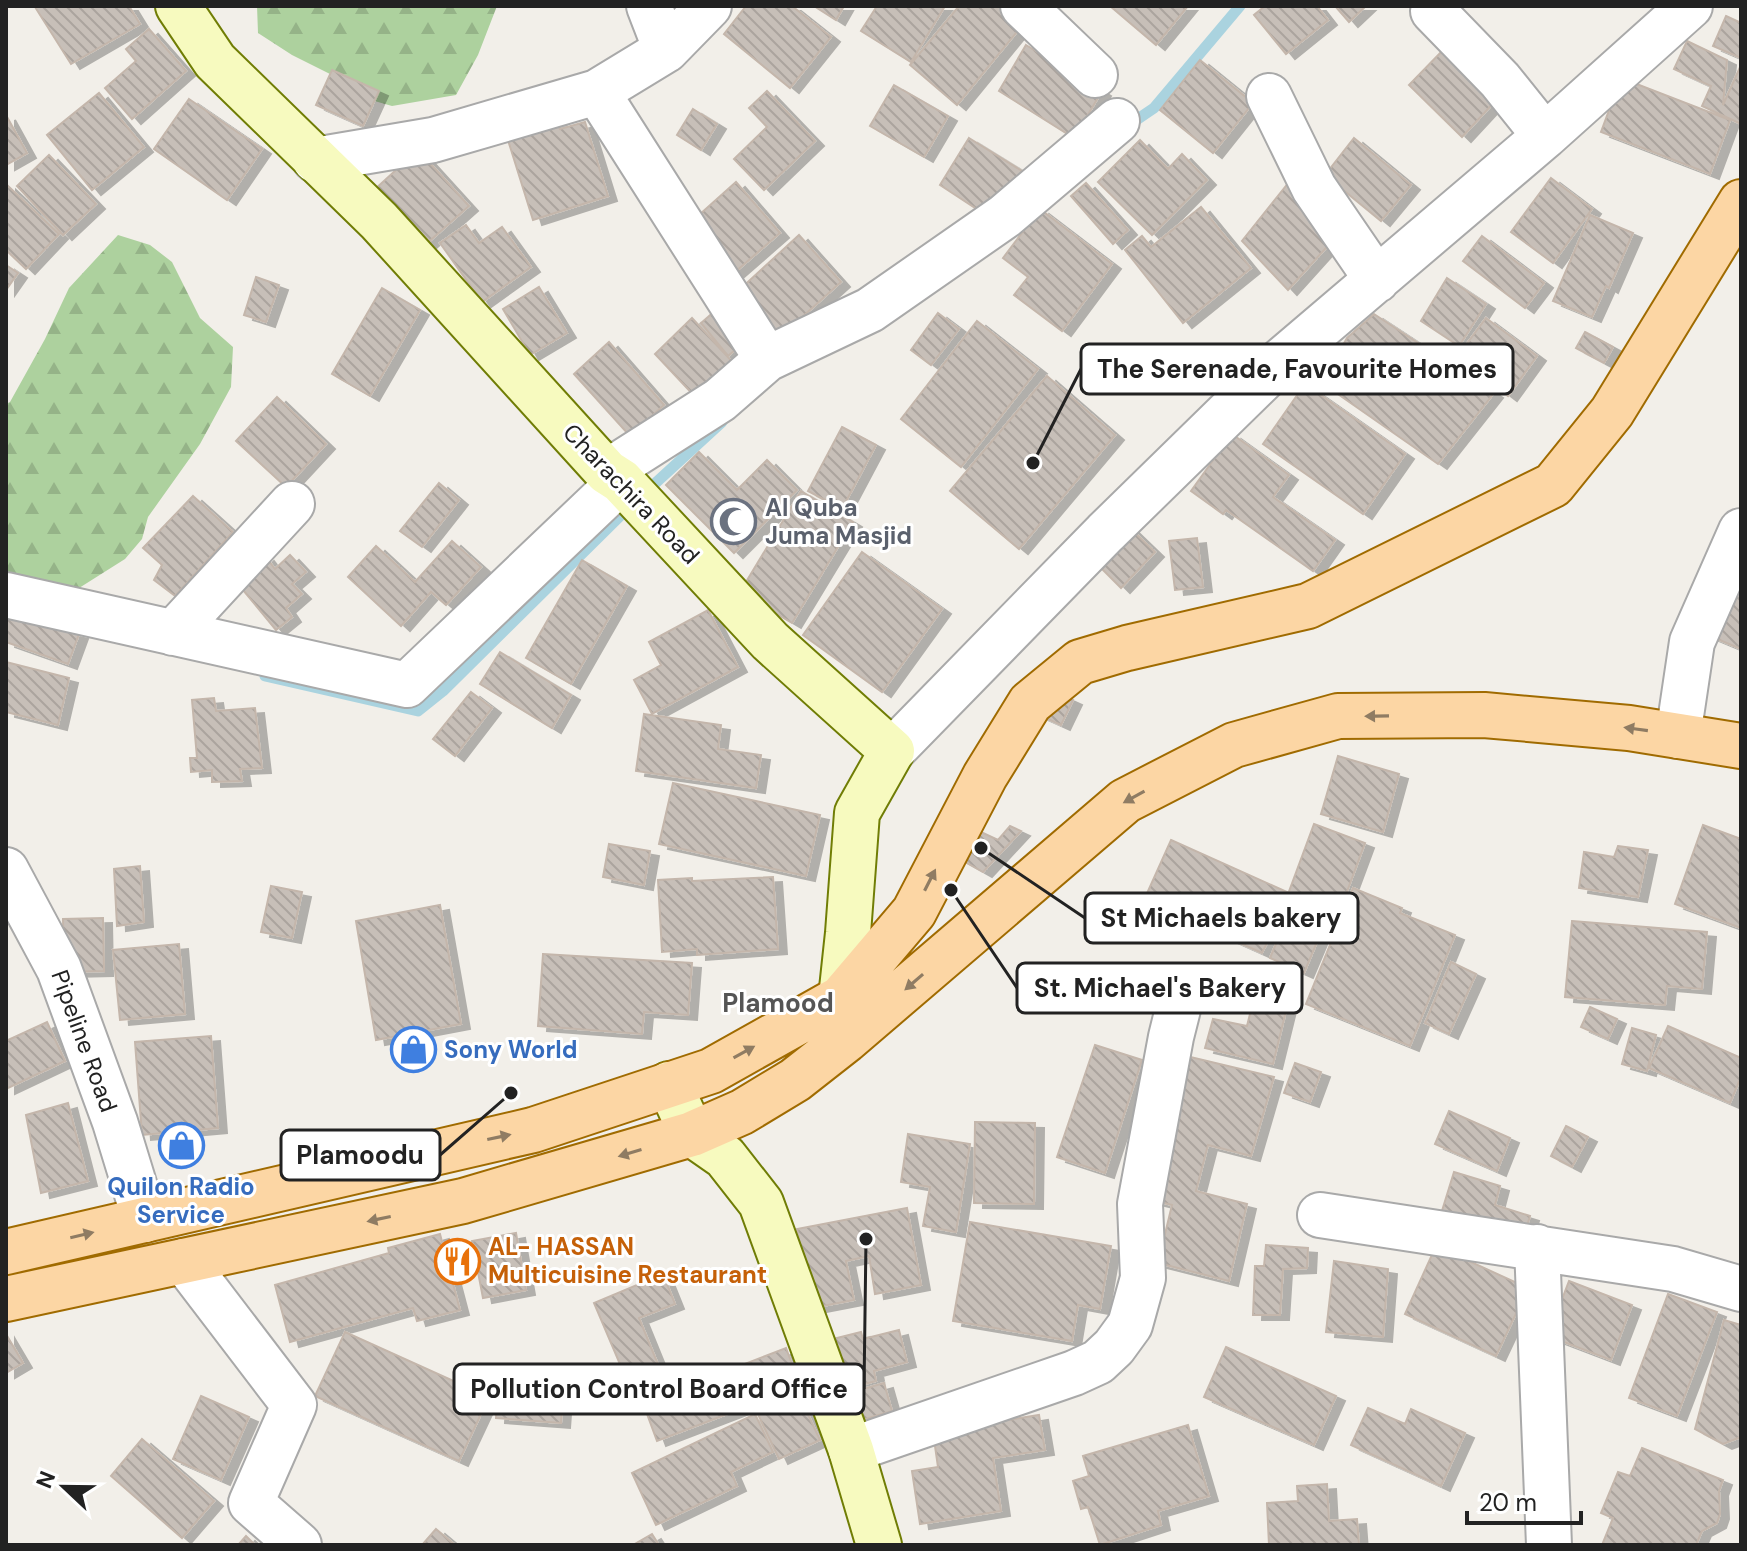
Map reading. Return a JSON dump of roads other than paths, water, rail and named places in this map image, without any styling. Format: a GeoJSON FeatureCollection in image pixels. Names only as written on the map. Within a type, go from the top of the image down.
{"type":"FeatureCollection","features":[{"type":"Feature","properties":{"kind":"main road"},"geometry":{"type":"LineString","coordinates":[[6,1252],[533,1130],[711,1071],[841,998],[914,912],[985,776],[1030,703],[1080,662],[1308,606],[1553,485],[1612,412],[1741,202]]}},
{"type":"Feature","properties":{"kind":"main road"},"geometry":{"type":"LineString","coordinates":[[6,1299],[463,1201],[692,1134],[742,1112],[795,1080],[846,1040],[1125,801],[1234,745],[1338,716],[1484,715],[1629,728],[1741,746]]}},
{"type":"Feature","properties":{"kind":"street","name":"Charachira Road"},"geometry":{"type":"LineString","coordinates":[[178,6],[215,61],[379,221],[770,641],[892,751]]}},
{"type":"Feature","properties":{"kind":"street"},"geometry":{"type":"LineString","coordinates":[[649,6],[666,50]]}},
{"type":"Feature","properties":{"kind":"street"},"geometry":{"type":"LineString","coordinates":[[315,160],[433,140],[597,92],[666,50],[709,6]]}},
{"type":"Feature","properties":{"kind":"street"},"geometry":{"type":"LineString","coordinates":[[1023,6],[1095,75]]}},
{"type":"Feature","properties":{"kind":"street"},"geometry":{"type":"LineString","coordinates":[[846,1040],[841,998],[857,813],[892,751],[1105,533],[1283,359],[1545,136],[1690,6]]}},
{"type":"Feature","properties":{"kind":"street"},"geometry":{"type":"LineString","coordinates":[[1433,11],[1500,80],[1545,136]]}},
{"type":"Feature","properties":{"kind":"street"},"geometry":{"type":"LineString","coordinates":[[597,92],[767,359]]}},
{"type":"Feature","properties":{"kind":"street"},"geometry":{"type":"LineString","coordinates":[[1269,96],[1314,188],[1377,280]]}},
{"type":"Feature","properties":{"kind":"street"},"geometry":{"type":"LineString","coordinates":[[6,595],[407,685],[614,476],[720,400],[767,359],[870,310],[1005,216],[1117,121]]}},
{"type":"Feature","properties":{"kind":"street"},"geometry":{"type":"LineString","coordinates":[[173,633],[292,504]]}},
{"type":"Feature","properties":{"kind":"street"},"geometry":{"type":"LineString","coordinates":[[1678,736],[1692,642],[1741,531]]}},
{"type":"Feature","properties":{"kind":"street","name":"Pipeline Road"},"geometry":{"type":"LineString","coordinates":[[6,870],[59,969],[115,1122],[145,1220]]}},
{"type":"Feature","properties":{"kind":"street"},"geometry":{"type":"LineString","coordinates":[[851,1450],[1074,1373],[1098,1362],[1130,1325],[1143,1278],[1140,1204],[1182,993]]}},
{"type":"Feature","properties":{"kind":"street"},"geometry":{"type":"LineString","coordinates":[[669,1084],[692,1134],[725,1157],[761,1203],[851,1450],[869,1541]]}},
{"type":"Feature","properties":{"kind":"street"},"geometry":{"type":"LineString","coordinates":[[1320,1215],[1673,1269],[1741,1289]]}},
{"type":"Feature","properties":{"kind":"street"},"geometry":{"type":"LineString","coordinates":[[1537,1247],[1549,1545]]}},
{"type":"Feature","properties":{"kind":"street"},"geometry":{"type":"LineString","coordinates":[[184,1261],[294,1405],[251,1503],[299,1545]]}},
{"type":"Feature","properties":{"kind":"waterway"},"geometry":{"type":"LineString","coordinates":[[1126,127],[1154,108],[1240,6]]}},
{"type":"Feature","properties":{"kind":"waterway"},"geometry":{"type":"LineString","coordinates":[[649,489],[722,422]]}},
{"type":"Feature","properties":{"kind":"waterway"},"geometry":{"type":"LineString","coordinates":[[265,676],[418,711],[443,691],[625,511]]}},
{"type":"Feature","properties":{"kind":"place","name":"The Serenade, Favourite Homes"},"geometry":{"type":"Point","coordinates":[1033,463]}},
{"type":"Feature","properties":{"kind":"place","name":"Al Quba Juma Masjid"},"geometry":{"type":"Point","coordinates":[734,522]}},
{"type":"Feature","properties":{"kind":"place","name":"St Michaels bakery"},"geometry":{"type":"Point","coordinates":[981,848]}},
{"type":"Feature","properties":{"kind":"place","name":"St. Michael's Bakery"},"geometry":{"type":"Point","coordinates":[951,890]}},
{"type":"Feature","properties":{"kind":"place","name":"Sony World"},"geometry":{"type":"Point","coordinates":[413,1050]}},
{"type":"Feature","properties":{"kind":"place","name":"Plamoodu"},"geometry":{"type":"Point","coordinates":[511,1093]}},
{"type":"Feature","properties":{"kind":"place","name":"Quilon Radio Service"},"geometry":{"type":"Point","coordinates":[181,1145]}},
{"type":"Feature","properties":{"kind":"place","name":"Pollution Control Board Office"},"geometry":{"type":"Point","coordinates":[866,1239]}},
{"type":"Feature","properties":{"kind":"place","name":"AL- HASSAN Multicuisine Restaurant"},"geometry":{"type":"Point","coordinates":[457,1261]}},
{"type":"Feature","properties":{"kind":"district","name":"Plamood"},"geometry":{"type":"Point","coordinates":[778,1003]}}]}
